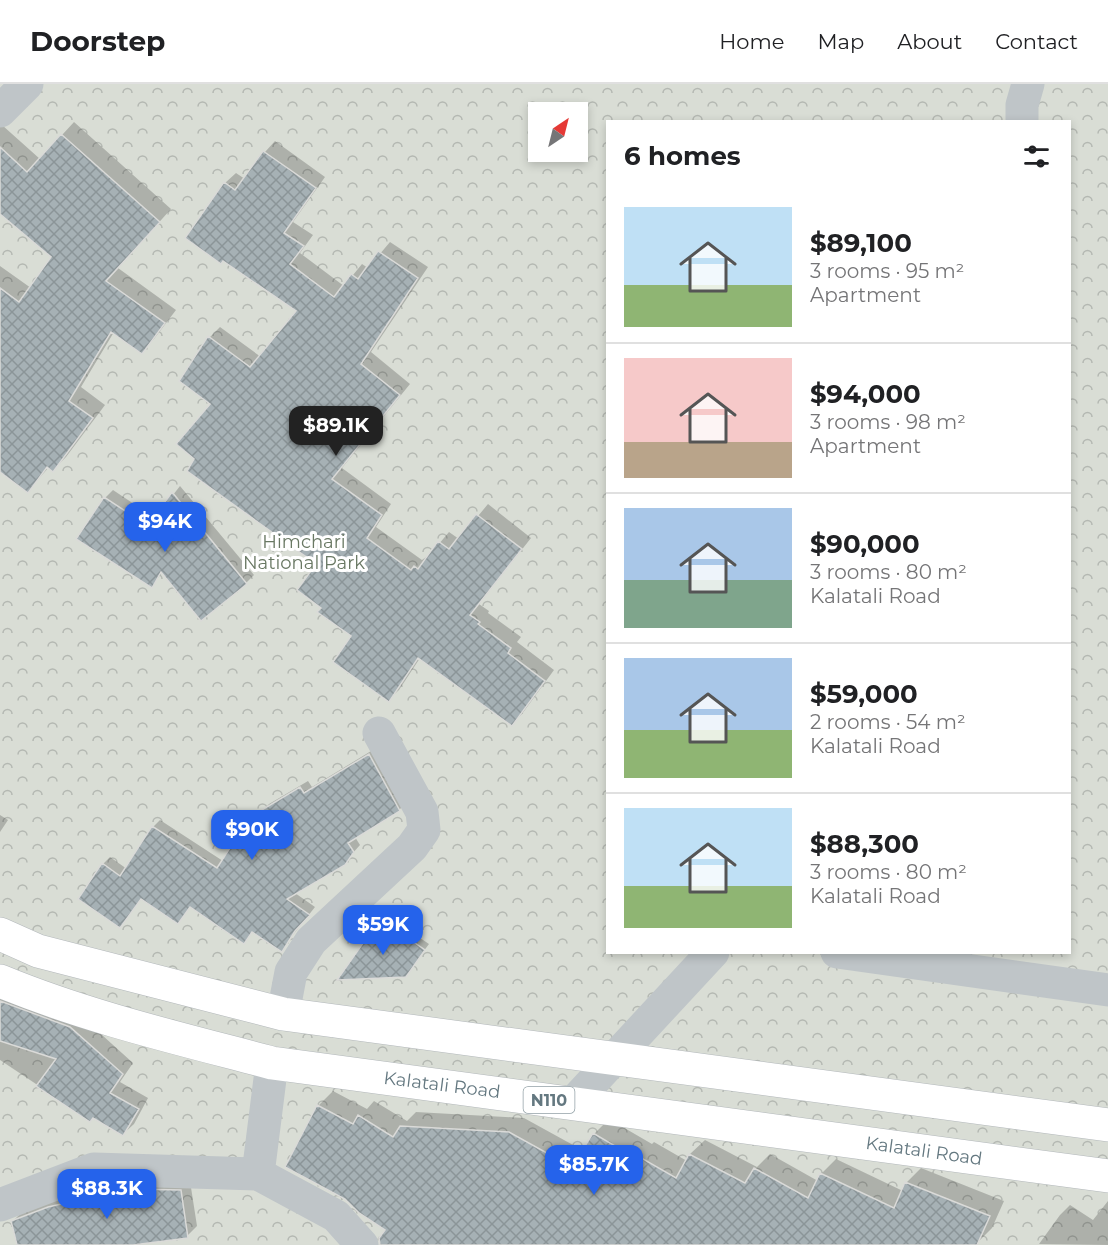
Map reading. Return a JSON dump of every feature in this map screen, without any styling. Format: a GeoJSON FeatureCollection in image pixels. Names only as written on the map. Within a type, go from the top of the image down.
{"type":"FeatureCollection","features":[{"type":"Feature","properties":{"kind":"highway"},"geometry":{"type":"LineString","coordinates":[[0,934],[38,951],[284,1014],[1108,1125]]}},
{"type":"Feature","properties":{"kind":"highway","name":"Kalatali Road"},"geometry":{"type":"LineString","coordinates":[[0,981],[145,1030],[272,1063],[1108,1176]]}},
{"type":"Feature","properties":{"kind":"street"},"geometry":{"type":"LineString","coordinates":[[0,111],[27,84]]}},
{"type":"Feature","properties":{"kind":"street"},"geometry":{"type":"LineString","coordinates":[[1022,120],[1022,105],[1028,84]]}},
{"type":"Feature","properties":{"kind":"street"},"geometry":{"type":"LineString","coordinates":[[284,1014],[291,972],[311,941],[412,847],[424,830],[422,812],[379,733]]}},
{"type":"Feature","properties":{"kind":"street"},"geometry":{"type":"LineString","coordinates":[[573,1103],[711,954]]}},
{"type":"Feature","properties":{"kind":"street"},"geometry":{"type":"LineString","coordinates":[[851,954],[1108,990]]}},
{"type":"Feature","properties":{"kind":"street"},"geometry":{"type":"LineString","coordinates":[[258,1174],[272,1063]]}},
{"type":"Feature","properties":{"kind":"street"},"geometry":{"type":"LineString","coordinates":[[0,1205],[94,1169],[258,1174],[336,1216],[362,1245]]}},
{"type":"Feature","properties":{"kind":"green space","name":"Himchari National Park"},"geometry":{"type":"Polygon","coordinates":[[[0,84],[1108,84],[1108,1245],[0,1245],[0,84]]]}},
{"type":"Feature","properties":{"kind":"building"},"geometry":{"type":"Polygon","coordinates":[[[61,134],[160,222],[106,281],[165,323],[142,354],[111,332],[69,401],[93,418],[53,472],[47,467],[28,493],[0,472],[0,288],[19,302],[51,257],[0,214],[0,147],[27,172],[61,134]]]}},
{"type":"Feature","properties":{"kind":"building"},"geometry":{"type":"Polygon","coordinates":[[[263,151],[316,188],[284,233],[304,246],[290,264],[334,297],[351,274],[358,279],[378,251],[418,278],[361,364],[400,395],[332,479],[382,515],[367,538],[411,570],[414,566],[418,569],[438,541],[449,549],[476,514],[522,549],[470,615],[480,622],[478,624],[511,648],[508,653],[545,681],[512,726],[418,658],[389,702],[333,662],[351,636],[317,612],[321,608],[297,590],[316,564],[187,471],[194,459],[176,444],[210,404],[179,381],[208,336],[250,367],[296,311],[223,261],[221,264],[185,238],[224,182],[235,190],[263,151]]]}},
{"type":"Feature","properties":{"kind":"building"},"geometry":{"type":"Polygon","coordinates":[[[172,492],[247,584],[201,621],[161,572],[152,588],[76,539],[104,497],[148,526],[172,492]]]}},
{"type":"Feature","properties":{"kind":"building"},"geometry":{"type":"Polygon","coordinates":[[[369,754],[400,811],[348,843],[354,852],[345,865],[287,899],[310,915],[295,931],[282,952],[252,932],[244,944],[190,907],[178,924],[141,899],[120,928],[78,899],[102,863],[120,876],[152,826],[217,868],[237,837],[240,839],[260,811],[300,787],[304,793],[369,754]]]}},
{"type":"Feature","properties":{"kind":"building"},"geometry":{"type":"Polygon","coordinates":[[[380,919],[425,950],[406,977],[337,980],[380,919]]]}},
{"type":"Feature","properties":{"kind":"building"},"geometry":{"type":"Polygon","coordinates":[[[0,1001],[70,1027],[123,1074],[110,1093],[139,1109],[123,1136],[93,1118],[90,1122],[36,1086],[56,1059],[0,1041],[0,1001]]]}},
{"type":"Feature","properties":{"kind":"building"},"geometry":{"type":"Polygon","coordinates":[[[317,1105],[353,1124],[358,1115],[393,1137],[400,1126],[509,1132],[572,1167],[593,1133],[637,1159],[638,1156],[676,1178],[689,1154],[745,1183],[754,1168],[808,1198],[820,1173],[894,1208],[905,1182],[990,1216],[977,1245],[380,1245],[379,1238],[385,1230],[359,1213],[345,1199],[285,1167],[317,1105]]]}},
{"type":"Feature","properties":{"kind":"building"},"geometry":{"type":"Polygon","coordinates":[[[128,1189],[181,1190],[188,1238],[133,1245],[17,1245],[11,1221],[48,1207],[128,1189]]]}}]}
